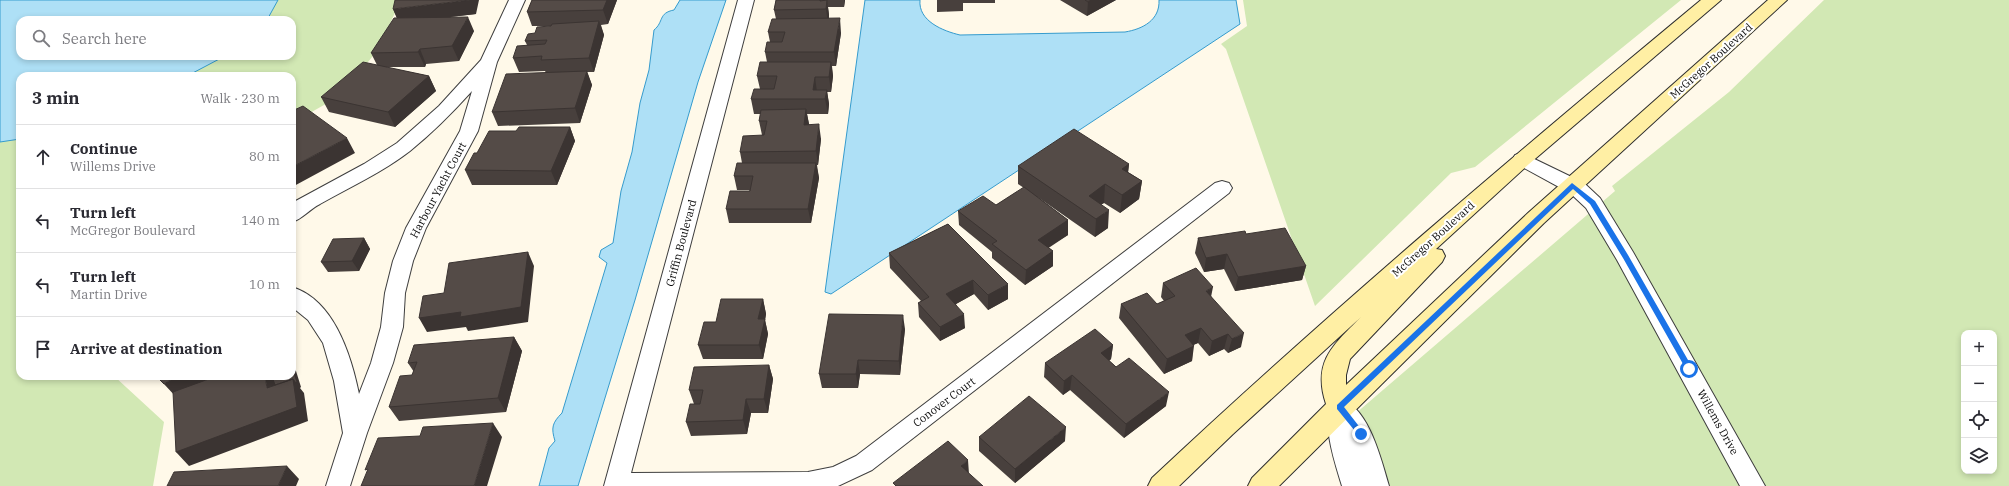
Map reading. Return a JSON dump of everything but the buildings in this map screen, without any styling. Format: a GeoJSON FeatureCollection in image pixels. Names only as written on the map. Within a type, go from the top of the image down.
{"type":"FeatureCollection","features":[{"type":"Feature","properties":{"kind":"main road","name":"McGregor Boulevard"},"geometry":{"type":"LineString","coordinates":[[1161,486],[1224,426],[1522,158],[1712,0]]}},
{"type":"Feature","properties":{"kind":"main road","name":"McGregor Boulevard"},"geometry":{"type":"LineString","coordinates":[[1261,486],[1340,407],[1572,185],[1778,0]]}},
{"type":"Feature","properties":{"kind":"main road"},"geometry":{"type":"LineString","coordinates":[[1340,407],[1332,386],[1333,375],[1340,354],[1437,253],[1442,230]]}},
{"type":"Feature","properties":{"kind":"street","name":"Harbour Yacht Court"},"geometry":{"type":"LineString","coordinates":[[338,486],[355,433],[382,363],[390,334],[395,293],[403,262],[416,228],[453,163],[468,131],[489,62],[517,0]]}},
{"type":"Feature","properties":{"kind":"street","name":"Griffin Boulevard"},"geometry":{"type":"LineString","coordinates":[[616,485],[746,0]]}},
{"type":"Feature","properties":{"kind":"street","name":"Harbour Yacht Court"},"geometry":{"type":"LineString","coordinates":[[296,211],[302,205],[371,168],[403,147],[445,110],[489,62]]}},
{"type":"Feature","properties":{"kind":"street","name":"Willems Drive"},"geometry":{"type":"LineString","coordinates":[[1522,158],[1572,185],[1593,202],[1626,256],[1753,486]]}},
{"type":"Feature","properties":{"kind":"street","name":"Conover Court"},"geometry":{"type":"LineString","coordinates":[[616,485],[808,483],[837,476],[864,463],[1222,188]]}},
{"type":"Feature","properties":{"kind":"street","name":"Harbour Yacht Court"},"geometry":{"type":"LineString","coordinates":[[296,298],[316,314],[333,341],[345,381],[355,433]]}},
{"type":"Feature","properties":{"kind":"street"},"geometry":{"type":"LineString","coordinates":[[1340,407],[1341,443],[1354,486]]}},
{"type":"Feature","properties":{"kind":"street"},"geometry":{"type":"LineString","coordinates":[[1340,407],[1361,434],[1377,486]]}},
{"type":"Feature","properties":{"kind":"green space"},"geometry":{"type":"Polygon","coordinates":[[[0,0],[401,0],[377,51],[340,96],[296,121],[296,72],[16,72],[16,380],[118,380],[164,422],[153,486],[0,486],[0,0]]]}},
{"type":"Feature","properties":{"kind":"green space"},"geometry":{"type":"Polygon","coordinates":[[[1243,0],[1681,0],[1475,167],[1451,173],[1315,306],[1226,49],[1221,44],[1247,26],[1243,0]]]}},
{"type":"Feature","properties":{"kind":"green space"},"geometry":{"type":"Polygon","coordinates":[[[1824,0],[2009,0],[2009,486],[1386,486],[1355,414],[1615,191],[1612,186],[1729,92],[1824,0]]]}},
{"type":"Feature","properties":{"kind":"water"},"geometry":{"type":"Polygon","coordinates":[[[0,0],[278,0],[269,16],[16,16],[16,60],[217,60],[195,72],[16,72],[16,140],[0,142],[0,0]]]}},
{"type":"Feature","properties":{"kind":"water"},"geometry":{"type":"Polygon","coordinates":[[[680,0],[726,0],[698,82],[635,300],[578,486],[539,486],[549,448],[555,441],[553,426],[562,413],[607,263],[599,257],[601,250],[613,243],[621,191],[632,152],[640,103],[649,70],[654,30],[663,16],[669,11],[674,10],[680,0]]]}},
{"type":"Feature","properties":{"kind":"water"},"geometry":{"type":"Polygon","coordinates":[[[865,0],[920,0],[920,7],[927,19],[939,28],[960,35],[1132,31],[1144,26],[1153,18],[1159,7],[1159,0],[1236,0],[1240,24],[831,294],[825,292],[865,0]]]}},
{"type":"Feature","properties":{"kind":"route"},"geometry":{"type":"LineString","coordinates":[[1361,434],[1340,407],[1572,185],[1593,202],[1626,256],[1689,369]]}}]}
